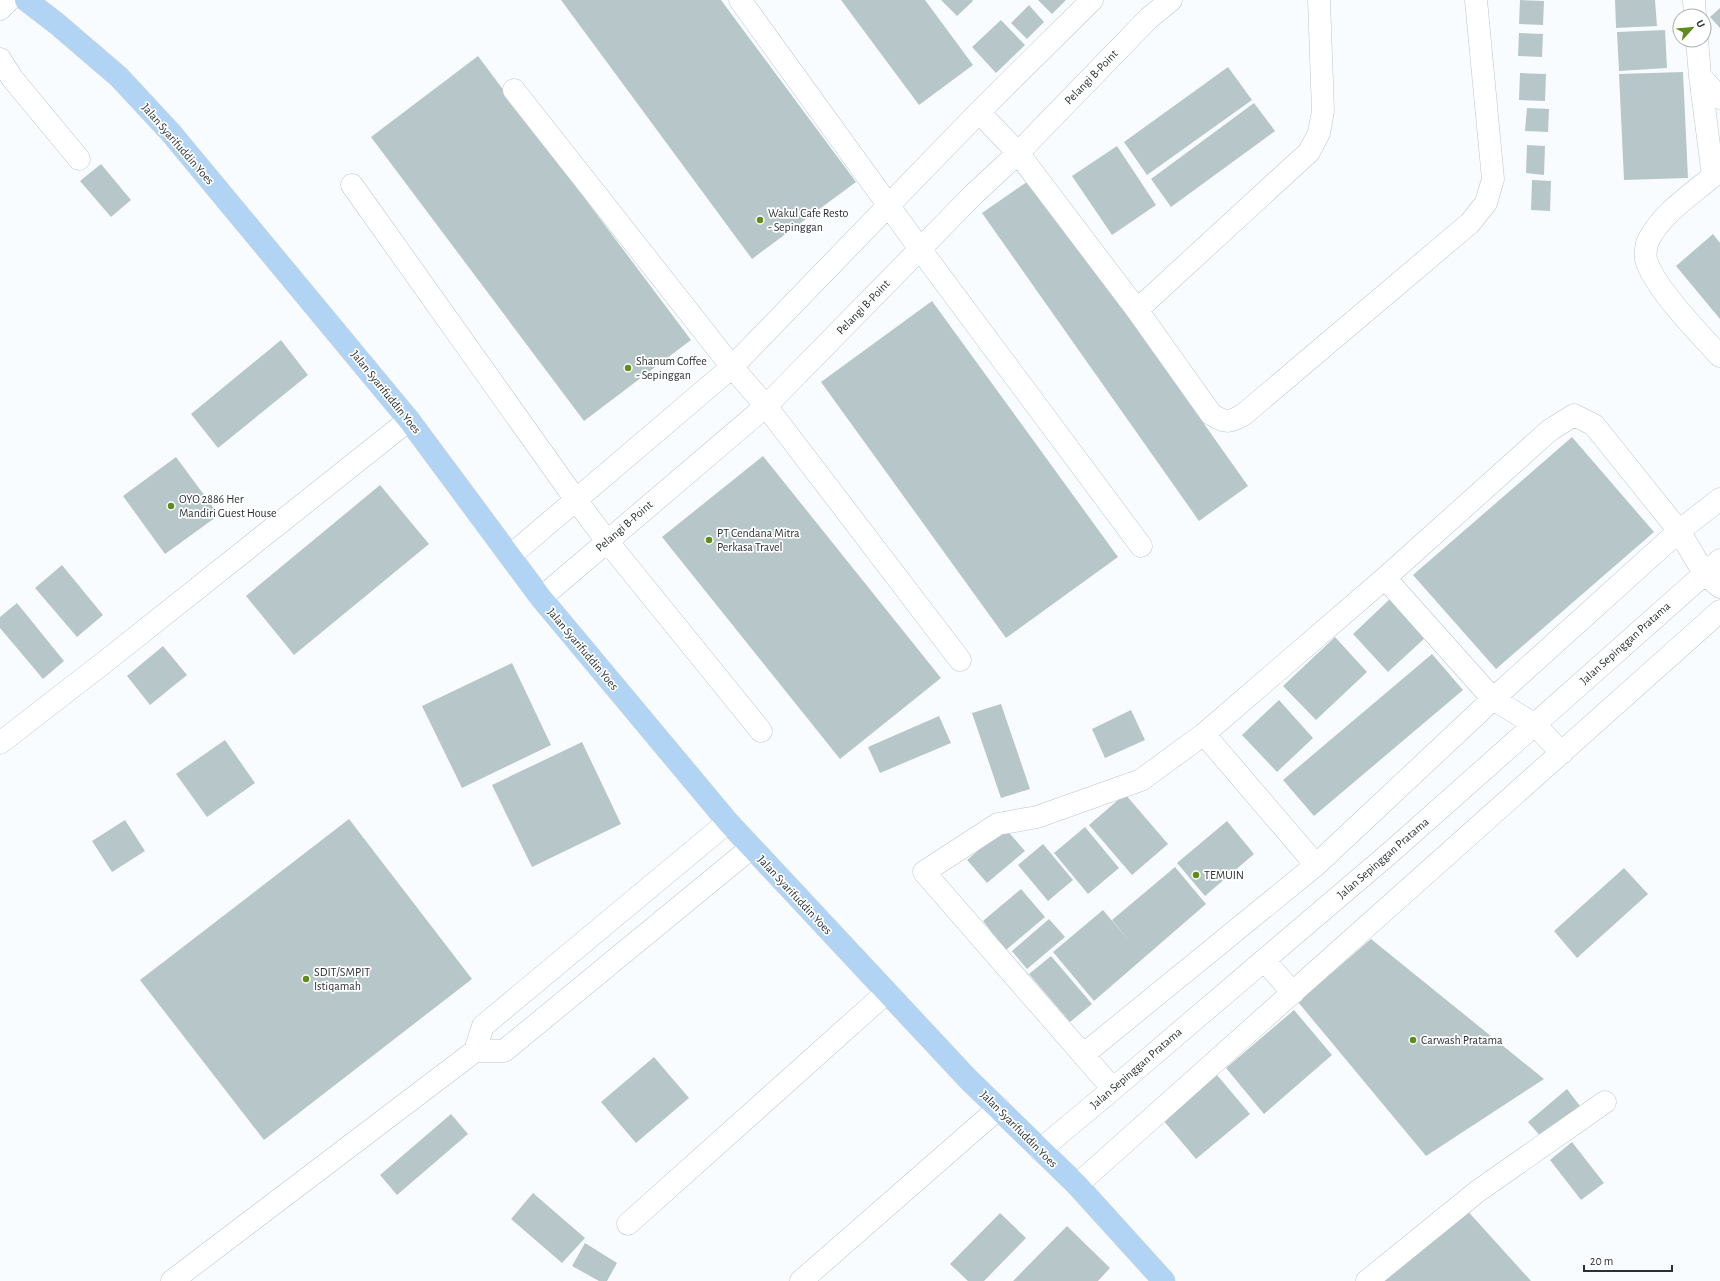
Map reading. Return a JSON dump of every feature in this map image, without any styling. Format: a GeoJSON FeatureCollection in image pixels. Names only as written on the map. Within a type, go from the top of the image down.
{"type":"FeatureCollection","features":[{"type":"Feature","properties":{"kind":"highway","name":"Jalan Syarifuddin Yoes"},"geometry":{"type":"LineString","coordinates":[[26,0],[56,23],[119,77],[171,134],[409,420],[541,598],[751,848],[968,1079],[1077,1185],[1164,1281]]}},
{"type":"Feature","properties":{"kind":"street"},"geometry":{"type":"LineString","coordinates":[[0,9],[9,0]]}},
{"type":"Feature","properties":{"kind":"street"},"geometry":{"type":"LineString","coordinates":[[740,0],[889,207],[1141,546]]}},
{"type":"Feature","properties":{"kind":"street"},"geometry":{"type":"LineString","coordinates":[[510,556],[732,367],[889,207],[979,112],[1092,0]]}},
{"type":"Feature","properties":{"kind":"street","name":"Pelangi B-Point"},"geometry":{"type":"LineString","coordinates":[[541,598],[766,406],[974,194],[1018,153],[1149,18],[1171,0]]}},
{"type":"Feature","properties":{"kind":"street"},"geometry":{"type":"LineString","coordinates":[[1137,310],[1309,152],[1319,133],[1323,111],[1318,0]]}},
{"type":"Feature","properties":{"kind":"street"},"geometry":{"type":"LineString","coordinates":[[979,112],[1018,153],[1137,310],[1211,414],[1222,421],[1232,421],[1249,410],[1470,223],[1486,203],[1494,179],[1476,0]]}},
{"type":"Feature","properties":{"kind":"street"},"geometry":{"type":"LineString","coordinates":[[1698,48],[1700,76],[1716,173],[1664,218],[1655,229],[1647,243],[1646,259],[1654,276],[1687,320],[1720,356]]}},
{"type":"Feature","properties":{"kind":"street"},"geometry":{"type":"LineString","coordinates":[[0,59],[12,78],[79,159]]}},
{"type":"Feature","properties":{"kind":"street"},"geometry":{"type":"LineString","coordinates":[[1700,76],[1720,98]]}},
{"type":"Feature","properties":{"kind":"street"},"geometry":{"type":"LineString","coordinates":[[514,90],[732,367],[766,406],[960,660]]}},
{"type":"Feature","properties":{"kind":"street"},"geometry":{"type":"LineString","coordinates":[[352,185],[576,500],[607,541],[761,731]]}},
{"type":"Feature","properties":{"kind":"street"},"geometry":{"type":"LineString","coordinates":[[1113,1089],[924,872],[998,824],[1037,817],[1141,780],[1204,734],[1385,578],[1550,430],[1574,414],[1594,425],[1679,531],[1712,566],[1720,587]]}},
{"type":"Feature","properties":{"kind":"street"},"geometry":{"type":"LineString","coordinates":[[0,743],[100,666],[409,420]]}},
{"type":"Feature","properties":{"kind":"street"},"geometry":{"type":"LineString","coordinates":[[1083,1055],[1316,865],[1493,699],[1679,531],[1720,499]]}},
{"type":"Feature","properties":{"kind":"street","name":"Jalan Sepinggan Pratama"},"geometry":{"type":"LineString","coordinates":[[1040,1150],[1391,852],[1712,566]]}},
{"type":"Feature","properties":{"kind":"street"},"geometry":{"type":"LineString","coordinates":[[1385,578],[1493,699],[1534,724],[1562,753]]}},
{"type":"Feature","properties":{"kind":"street"},"geometry":{"type":"LineString","coordinates":[[1077,1185],[1562,753],[1718,617]]}},
{"type":"Feature","properties":{"kind":"street"},"geometry":{"type":"LineString","coordinates":[[1204,734],[1316,865]]}},
{"type":"Feature","properties":{"kind":"street"},"geometry":{"type":"LineString","coordinates":[[172,1281],[475,1051],[483,1026],[728,822]]}},
{"type":"Feature","properties":{"kind":"street"},"geometry":{"type":"LineString","coordinates":[[475,1051],[504,1051],[751,848]]}},
{"type":"Feature","properties":{"kind":"street"},"geometry":{"type":"LineString","coordinates":[[1264,960],[1293,993]]}},
{"type":"Feature","properties":{"kind":"street"},"geometry":{"type":"LineString","coordinates":[[628,1224],[886,993]]}},
{"type":"Feature","properties":{"kind":"street"},"geometry":{"type":"LineString","coordinates":[[1367,1281],[1478,1191],[1605,1102]]}},
{"type":"Feature","properties":{"kind":"street"},"geometry":{"type":"LineString","coordinates":[[801,1281],[999,1108]]}},
{"type":"Feature","properties":{"kind":"building"},"geometry":{"type":"Polygon","coordinates":[[[561,0],[721,0],[856,182],[752,259],[561,0]]]}},
{"type":"Feature","properties":{"kind":"building"},"geometry":{"type":"Polygon","coordinates":[[[841,0],[925,0],[973,65],[919,105],[841,0]]]}},
{"type":"Feature","properties":{"kind":"building"},"geometry":{"type":"Polygon","coordinates":[[[941,0],[972,0],[973,1],[957,16],[941,0]]]}},
{"type":"Feature","properties":{"kind":"building"},"geometry":{"type":"Polygon","coordinates":[[[1038,0],[1066,0],[1052,14],[1038,0]]]}},
{"type":"Feature","properties":{"kind":"building"},"geometry":{"type":"Polygon","coordinates":[[[1520,0],[1544,1],[1543,25],[1519,24],[1520,0]]]}},
{"type":"Feature","properties":{"kind":"building"},"geometry":{"type":"Polygon","coordinates":[[[1615,0],[1655,0],[1657,26],[1616,28],[1615,0]]]}},
{"type":"Feature","properties":{"kind":"building"},"geometry":{"type":"Polygon","coordinates":[[[1029,5],[1044,22],[1027,39],[1011,23],[1029,5]]]}},
{"type":"Feature","properties":{"kind":"building"},"geometry":{"type":"Polygon","coordinates":[[[1720,8],[1720,28],[1712,19],[1712,15],[1720,8]]]}},
{"type":"Feature","properties":{"kind":"building"},"geometry":{"type":"Polygon","coordinates":[[[1001,20],[1025,45],[996,73],[972,47],[1001,20]]]}},
{"type":"Feature","properties":{"kind":"building"},"geometry":{"type":"Polygon","coordinates":[[[1665,30],[1667,68],[1619,71],[1617,32],[1665,30]]]}},
{"type":"Feature","properties":{"kind":"building"},"geometry":{"type":"Polygon","coordinates":[[[1519,33],[1543,34],[1542,57],[1518,56],[1519,33]]]}},
{"type":"Feature","properties":{"kind":"building"},"geometry":{"type":"Polygon","coordinates":[[[478,56],[691,340],[584,421],[371,137],[478,56]]]}},
{"type":"Feature","properties":{"kind":"building"},"geometry":{"type":"Polygon","coordinates":[[[1228,67],[1252,100],[1147,175],[1124,142],[1228,67]]]}},
{"type":"Feature","properties":{"kind":"building"},"geometry":{"type":"Polygon","coordinates":[[[1683,72],[1688,178],[1624,180],[1619,74],[1683,72]]]}},
{"type":"Feature","properties":{"kind":"building"},"geometry":{"type":"Polygon","coordinates":[[[1520,73],[1546,74],[1545,101],[1519,100],[1520,73]]]}},
{"type":"Feature","properties":{"kind":"building"},"geometry":{"type":"Polygon","coordinates":[[[1254,103],[1275,131],[1171,207],[1151,179],[1254,103]]]}},
{"type":"Feature","properties":{"kind":"building"},"geometry":{"type":"Polygon","coordinates":[[[1527,108],[1549,109],[1548,132],[1525,131],[1527,108]]]}},
{"type":"Feature","properties":{"kind":"building"},"geometry":{"type":"Polygon","coordinates":[[[1527,145],[1545,146],[1544,175],[1526,173],[1527,145]]]}},
{"type":"Feature","properties":{"kind":"building"},"geometry":{"type":"Polygon","coordinates":[[[1117,146],[1156,205],[1112,235],[1072,176],[1117,146]]]}},
{"type":"Feature","properties":{"kind":"building"},"geometry":{"type":"Polygon","coordinates":[[[101,164],[131,200],[111,217],[80,181],[101,164]]]}},
{"type":"Feature","properties":{"kind":"building"},"geometry":{"type":"Polygon","coordinates":[[[1031,179],[1248,486],[1199,521],[982,213],[1031,179]]]}},
{"type":"Feature","properties":{"kind":"building"},"geometry":{"type":"Polygon","coordinates":[[[1532,180],[1551,181],[1550,211],[1531,210],[1532,180]]]}},
{"type":"Feature","properties":{"kind":"building"},"geometry":{"type":"Polygon","coordinates":[[[1713,234],[1720,243],[1720,319],[1676,266],[1713,234]]]}},
{"type":"Feature","properties":{"kind":"building"},"geometry":{"type":"Polygon","coordinates":[[[932,301],[1118,557],[1006,638],[821,382],[932,301]]]}},
{"type":"Feature","properties":{"kind":"building"},"geometry":{"type":"Polygon","coordinates":[[[281,340],[308,375],[218,448],[191,414],[281,340]]]}},
{"type":"Feature","properties":{"kind":"building"},"geometry":{"type":"Polygon","coordinates":[[[1572,437],[1654,532],[1496,669],[1413,575],[1572,437]]]}},
{"type":"Feature","properties":{"kind":"building"},"geometry":{"type":"Polygon","coordinates":[[[763,456],[941,678],[840,759],[662,537],[763,456]]]}},
{"type":"Feature","properties":{"kind":"building","name":"OYO 2886 Her Mandiri Guest House"},"geometry":{"type":"Polygon","coordinates":[[[176,457],[219,515],[165,554],[123,496],[176,457]]]}},
{"type":"Feature","properties":{"kind":"building"},"geometry":{"type":"Polygon","coordinates":[[[380,485],[429,544],[294,655],[246,596],[380,485]]]}},
{"type":"Feature","properties":{"kind":"building"},"geometry":{"type":"Polygon","coordinates":[[[62,565],[103,615],[77,637],[35,588],[62,565]]]}},
{"type":"Feature","properties":{"kind":"building"},"geometry":{"type":"Polygon","coordinates":[[[1391,598],[1426,637],[1388,672],[1353,634],[1391,598]]]}},
{"type":"Feature","properties":{"kind":"building"},"geometry":{"type":"Polygon","coordinates":[[[17,603],[64,661],[43,679],[0,628],[0,617],[17,603]]]}},
{"type":"Feature","properties":{"kind":"building"},"geometry":{"type":"Polygon","coordinates":[[[1335,637],[1367,672],[1316,720],[1283,686],[1335,637]]]}},
{"type":"Feature","properties":{"kind":"building"},"geometry":{"type":"Polygon","coordinates":[[[163,646],[187,675],[150,705],[127,676],[163,646]]]}},
{"type":"Feature","properties":{"kind":"building"},"geometry":{"type":"Polygon","coordinates":[[[1432,654],[1463,690],[1314,816],[1283,780],[1432,654]]]}},
{"type":"Feature","properties":{"kind":"building"},"geometry":{"type":"Polygon","coordinates":[[[512,663],[551,745],[462,788],[422,706],[512,663]]]}},
{"type":"Feature","properties":{"kind":"building"},"geometry":{"type":"Polygon","coordinates":[[[1279,700],[1313,738],[1277,772],[1242,735],[1279,700]]]}},
{"type":"Feature","properties":{"kind":"building"},"geometry":{"type":"Polygon","coordinates":[[[1001,704],[1030,789],[1001,798],[972,713],[1001,704]]]}},
{"type":"Feature","properties":{"kind":"building"},"geometry":{"type":"Polygon","coordinates":[[[1131,710],[1145,740],[1105,758],[1092,729],[1131,710]]]}},
{"type":"Feature","properties":{"kind":"building"},"geometry":{"type":"Polygon","coordinates":[[[939,716],[951,743],[880,773],[868,747],[939,716]]]}},
{"type":"Feature","properties":{"kind":"building"},"geometry":{"type":"Polygon","coordinates":[[[225,740],[255,783],[207,817],[176,774],[225,740]]]}},
{"type":"Feature","properties":{"kind":"building"},"geometry":{"type":"Polygon","coordinates":[[[582,742],[621,824],[532,867],[492,785],[582,742]]]}},
{"type":"Feature","properties":{"kind":"building"},"geometry":{"type":"Polygon","coordinates":[[[1125,794],[1168,844],[1132,875],[1089,825],[1125,794]]]}},
{"type":"Feature","properties":{"kind":"building","name":"SDIT/SMPIT Istiqamah"},"geometry":{"type":"Polygon","coordinates":[[[349,819],[472,979],[264,1140],[140,980],[349,819]]]}},
{"type":"Feature","properties":{"kind":"building"},"geometry":{"type":"Polygon","coordinates":[[[125,820],[145,851],[112,872],[92,841],[125,820]]]}},
{"type":"Feature","properties":{"kind":"building"},"geometry":{"type":"Polygon","coordinates":[[[1227,821],[1254,854],[1205,896],[1177,863],[1227,821]]]}},
{"type":"Feature","properties":{"kind":"building"},"geometry":{"type":"Polygon","coordinates":[[[1085,827],[1119,868],[1088,894],[1054,853],[1085,827]]]}},
{"type":"Feature","properties":{"kind":"building"},"geometry":{"type":"Polygon","coordinates":[[[1005,828],[1025,851],[987,883],[967,860],[1005,828]]]}},
{"type":"Feature","properties":{"kind":"building"},"geometry":{"type":"Polygon","coordinates":[[[1043,844],[1073,880],[1048,901],[1018,865],[1043,844]]]}},
{"type":"Feature","properties":{"kind":"building"},"geometry":{"type":"Polygon","coordinates":[[[1175,867],[1206,904],[1094,1001],[1053,952],[1103,910],[1130,942],[1112,920],[1175,867]]]}},
{"type":"Feature","properties":{"kind":"building"},"geometry":{"type":"Polygon","coordinates":[[[1624,868],[1648,894],[1577,958],[1554,931],[1624,868]]]}},
{"type":"Feature","properties":{"kind":"building"},"geometry":{"type":"Polygon","coordinates":[[[1021,889],[1045,917],[1006,950],[983,921],[1021,889]]]}},
{"type":"Feature","properties":{"kind":"building"},"geometry":{"type":"Polygon","coordinates":[[[1049,919],[1065,937],[1027,969],[1012,951],[1049,919]]]}},
{"type":"Feature","properties":{"kind":"building","name":"Carwash Pratama"},"geometry":{"type":"Polygon","coordinates":[[[1371,939],[1544,1079],[1426,1156],[1298,1002],[1371,939]]]}},
{"type":"Feature","properties":{"kind":"building"},"geometry":{"type":"Polygon","coordinates":[[[1051,956],[1092,1004],[1070,1022],[1029,974],[1051,956]]]}},
{"type":"Feature","properties":{"kind":"building"},"geometry":{"type":"Polygon","coordinates":[[[1294,1010],[1332,1055],[1264,1114],[1226,1068],[1294,1010]]]}},
{"type":"Feature","properties":{"kind":"building"},"geometry":{"type":"Polygon","coordinates":[[[654,1057],[689,1098],[636,1143],[601,1102],[654,1057]]]}},
{"type":"Feature","properties":{"kind":"building"},"geometry":{"type":"Polygon","coordinates":[[[1217,1075],[1250,1114],[1196,1159],[1163,1120],[1217,1075]]]}},
{"type":"Feature","properties":{"kind":"building"},"geometry":{"type":"Polygon","coordinates":[[[1567,1089],[1580,1106],[1542,1138],[1528,1122],[1567,1089]]]}},
{"type":"Feature","properties":{"kind":"building"},"geometry":{"type":"Polygon","coordinates":[[[451,1114],[468,1134],[397,1195],[380,1175],[451,1114]]]}},
{"type":"Feature","properties":{"kind":"building"},"geometry":{"type":"Polygon","coordinates":[[[1572,1142],[1604,1183],[1581,1200],[1550,1160],[1572,1142]]]}},
{"type":"Feature","properties":{"kind":"building"},"geometry":{"type":"Polygon","coordinates":[[[533,1193],[585,1238],[562,1263],[511,1219],[533,1193]]]}},
{"type":"Feature","properties":{"kind":"building"},"geometry":{"type":"Polygon","coordinates":[[[1464,1207],[1531,1281],[1384,1281],[1464,1207]]]}},
{"type":"Feature","properties":{"kind":"building"},"geometry":{"type":"Polygon","coordinates":[[[1000,1213],[1026,1238],[984,1281],[968,1281],[950,1264],[1000,1213]]]}},
{"type":"Feature","properties":{"kind":"building"},"geometry":{"type":"Polygon","coordinates":[[[1067,1226],[1110,1268],[1098,1281],[1013,1281],[1067,1226]]]}},
{"type":"Feature","properties":{"kind":"building"},"geometry":{"type":"Polygon","coordinates":[[[585,1243],[617,1263],[607,1281],[599,1281],[572,1266],[585,1243]]]}},
{"type":"Feature","properties":{"kind":"place","name":"Wakul Cafe Resto - Sepinggan"},"geometry":{"type":"Point","coordinates":[760,220]}},
{"type":"Feature","properties":{"kind":"place","name":"Shanum Coffee - Sepinggan"},"geometry":{"type":"Point","coordinates":[628,368]}},
{"type":"Feature","properties":{"kind":"place","name":"OYO 2886 Her Mandiri Guest House"},"geometry":{"type":"Point","coordinates":[171,506]}},
{"type":"Feature","properties":{"kind":"place","name":"PT Cendana Mitra Perkasa Travel"},"geometry":{"type":"Point","coordinates":[709,540]}},
{"type":"Feature","properties":{"kind":"place","name":"TEMUIN"},"geometry":{"type":"Point","coordinates":[1196,875]}},
{"type":"Feature","properties":{"kind":"place","name":"SDIT/SMPIT Istiqamah"},"geometry":{"type":"Point","coordinates":[306,979]}},
{"type":"Feature","properties":{"kind":"place","name":"Carwash Pratama"},"geometry":{"type":"Point","coordinates":[1413,1040]}}]}
